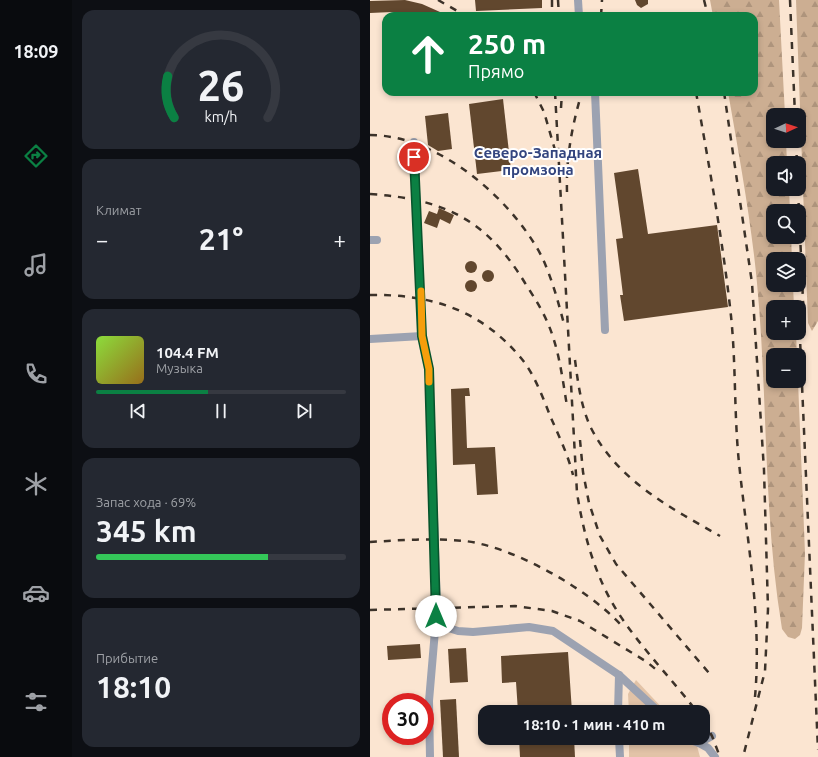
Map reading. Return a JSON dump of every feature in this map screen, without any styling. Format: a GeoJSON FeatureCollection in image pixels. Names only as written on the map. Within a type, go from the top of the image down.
{"type":"FeatureCollection","features":[{"type":"Feature","properties":{"kind":"street"},"geometry":{"type":"LineString","coordinates":[[578,0],[579,12]]}},
{"type":"Feature","properties":{"kind":"street"},"geometry":{"type":"LineString","coordinates":[[595,96],[605,330]]}},
{"type":"Feature","properties":{"kind":"street"},"geometry":{"type":"LineString","coordinates":[[414,142],[422,336],[429,369],[436,624],[429,700],[430,757]]}},
{"type":"Feature","properties":{"kind":"street"},"geometry":{"type":"LineString","coordinates":[[370,339],[422,336]]}},
{"type":"Feature","properties":{"kind":"street"},"geometry":{"type":"LineString","coordinates":[[436,624],[458,631],[473,632],[529,627],[553,631],[619,675],[651,705]]}},
{"type":"Feature","properties":{"kind":"street"},"geometry":{"type":"LineString","coordinates":[[618,705],[619,675]]}},
{"type":"Feature","properties":{"kind":"street"},"geometry":{"type":"LineString","coordinates":[[619,745],[620,757]]}},
{"type":"Feature","properties":{"kind":"street"},"geometry":{"type":"LineString","coordinates":[[702,745],[708,748],[715,757]]}},
{"type":"Feature","properties":{"kind":"green space"},"geometry":{"type":"Polygon","coordinates":[[[710,0],[779,0],[785,108],[766,108],[766,148],[786,148],[787,156],[766,156],[766,196],[789,196],[790,204],[766,204],[766,244],[791,244],[792,252],[766,252],[766,292],[793,292],[794,300],[766,300],[766,340],[796,340],[797,348],[766,348],[766,388],[798,388],[805,553],[802,628],[800,635],[795,639],[788,637],[782,629],[776,586],[769,499],[763,369],[757,283],[748,211],[729,96],[758,96],[758,12],[712,12],[710,0]]]}},
{"type":"Feature","properties":{"kind":"green space"},"geometry":{"type":"Polygon","coordinates":[[[796,0],[818,0],[818,321],[812,331],[808,323],[805,244],[806,204],[804,204],[803,196],[806,196],[806,156],[802,156],[801,148],[806,148],[806,108],[800,108],[796,0]]]}},
{"type":"Feature","properties":{"kind":"shaded area"},"geometry":{"type":"Polygon","coordinates":[[[636,680],[659,705],[629,705],[628,694],[636,680]]]}},
{"type":"Feature","properties":{"kind":"shaded area"},"geometry":{"type":"Polygon","coordinates":[[[629,745],[696,745],[700,757],[629,757],[629,745]]]}},
{"type":"Feature","properties":{"kind":"building"},"geometry":{"type":"Polygon","coordinates":[[[405,0],[422,4],[440,12],[370,13],[370,1],[405,0]]]}},
{"type":"Feature","properties":{"kind":"building"},"geometry":{"type":"Polygon","coordinates":[[[475,0],[542,0],[542,8],[476,11],[475,0]]]}},
{"type":"Feature","properties":{"kind":"building"},"geometry":{"type":"Polygon","coordinates":[[[635,0],[648,0],[648,4],[641,8],[637,5],[635,0]]]}},
{"type":"Feature","properties":{"kind":"building"},"geometry":{"type":"Polygon","coordinates":[[[503,99],[511,170],[477,174],[469,104],[503,99]]]}},
{"type":"Feature","properties":{"kind":"building"},"geometry":{"type":"Polygon","coordinates":[[[448,113],[452,149],[438,151],[428,145],[425,116],[448,113]]]}},
{"type":"Feature","properties":{"kind":"building"},"geometry":{"type":"Polygon","coordinates":[[[638,169],[648,234],[717,225],[728,307],[624,321],[620,295],[623,295],[616,239],[623,238],[614,173],[638,169]]]}},
{"type":"Feature","properties":{"kind":"building"},"geometry":{"type":"Polygon","coordinates":[[[439,208],[454,215],[450,224],[440,219],[437,228],[424,223],[429,211],[437,214],[439,208]]]}},
{"type":"Feature","properties":{"kind":"building"},"geometry":{"type":"Polygon","coordinates":[[[471,261],[475,263],[477,267],[475,271],[471,273],[467,271],[465,267],[467,263],[471,261]]]}},
{"type":"Feature","properties":{"kind":"building"},"geometry":{"type":"Polygon","coordinates":[[[488,270],[492,272],[494,276],[492,280],[488,282],[484,280],[482,276],[484,272],[488,270]]]}},
{"type":"Feature","properties":{"kind":"building"},"geometry":{"type":"Polygon","coordinates":[[[471,280],[475,282],[477,286],[475,290],[471,292],[467,290],[465,286],[467,282],[471,280]]]}},
{"type":"Feature","properties":{"kind":"building"},"geometry":{"type":"Polygon","coordinates":[[[469,388],[470,396],[465,396],[467,448],[495,447],[498,494],[477,495],[475,464],[453,465],[451,389],[469,388]]]}},
{"type":"Feature","properties":{"kind":"building"},"geometry":{"type":"Polygon","coordinates":[[[420,644],[421,658],[388,660],[387,646],[420,644]]]}},
{"type":"Feature","properties":{"kind":"building"},"geometry":{"type":"Polygon","coordinates":[[[466,648],[468,682],[450,683],[448,649],[466,648]]]}},
{"type":"Feature","properties":{"kind":"building"},"geometry":{"type":"Polygon","coordinates":[[[568,652],[572,705],[518,705],[516,682],[502,683],[501,656],[568,652]]]}},
{"type":"Feature","properties":{"kind":"building"},"geometry":{"type":"Polygon","coordinates":[[[456,699],[459,757],[443,757],[440,700],[456,699]]]}},
{"type":"Feature","properties":{"kind":"building"},"geometry":{"type":"Polygon","coordinates":[[[519,745],[574,745],[575,757],[520,757],[519,745]]]}},
{"type":"Feature","properties":{"kind":"railway"},"geometry":{"type":"LineString","coordinates":[[438,0],[459,12]]}},
{"type":"Feature","properties":{"kind":"railway"},"geometry":{"type":"LineString","coordinates":[[552,0],[552,12]]}},
{"type":"Feature","properties":{"kind":"railway"},"geometry":{"type":"LineString","coordinates":[[558,0],[559,12]]}},
{"type":"Feature","properties":{"kind":"railway"},"geometry":{"type":"LineString","coordinates":[[601,12],[602,0]]}},
{"type":"Feature","properties":{"kind":"railway"},"geometry":{"type":"LineString","coordinates":[[704,0],[707,12]]}},
{"type":"Feature","properties":{"kind":"railway"},"geometry":{"type":"LineString","coordinates":[[790,0],[795,108]]}},
{"type":"Feature","properties":{"kind":"railway"},"geometry":{"type":"LineString","coordinates":[[536,96],[544,112],[555,150]]}},
{"type":"Feature","properties":{"kind":"railway"},"geometry":{"type":"LineString","coordinates":[[555,96],[577,493],[583,525],[603,586],[619,614],[637,639],[691,705]]}},
{"type":"Feature","properties":{"kind":"railway"},"geometry":{"type":"LineString","coordinates":[[561,108],[562,96]]}},
{"type":"Feature","properties":{"kind":"railway"},"geometry":{"type":"LineString","coordinates":[[567,192],[570,142],[581,96]]}},
{"type":"Feature","properties":{"kind":"railway"},"geometry":{"type":"LineString","coordinates":[[697,96],[720,232],[731,316],[734,352],[737,445],[753,580],[757,638],[755,697]]}},
{"type":"Feature","properties":{"kind":"railway"},"geometry":{"type":"LineString","coordinates":[[725,96],[752,283],[764,470],[768,609],[765,671],[743,757]]}},
{"type":"Feature","properties":{"kind":"railway"},"geometry":{"type":"LineString","coordinates":[[370,135],[396,138],[421,146],[446,158],[470,174],[492,193],[512,213],[529,235],[542,257],[552,282],[564,324]]}},
{"type":"Feature","properties":{"kind":"railway"},"geometry":{"type":"LineString","coordinates":[[796,148],[797,156]]}},
{"type":"Feature","properties":{"kind":"railway"},"geometry":{"type":"LineString","coordinates":[[370,194],[420,201],[441,207],[461,216],[495,243],[525,283],[547,321],[557,352],[567,406]]}},
{"type":"Feature","properties":{"kind":"railway"},"geometry":{"type":"LineString","coordinates":[[798,196],[803,300]]}},
{"type":"Feature","properties":{"kind":"railway"},"geometry":{"type":"LineString","coordinates":[[370,295],[392,295],[414,298],[453,308],[472,317],[506,341],[521,358],[535,379],[569,460],[573,475]]}},
{"type":"Feature","properties":{"kind":"railway"},"geometry":{"type":"LineString","coordinates":[[800,340],[818,750]]}},
{"type":"Feature","properties":{"kind":"railway"},"geometry":{"type":"LineString","coordinates":[[575,360],[580,395],[585,412],[591,428],[602,447],[631,478],[647,491],[683,515],[720,536]]}},
{"type":"Feature","properties":{"kind":"railway"},"geometry":{"type":"LineString","coordinates":[[580,440],[583,472],[589,503],[600,536],[616,564],[709,673]]}},
{"type":"Feature","properties":{"kind":"railway"},"geometry":{"type":"LineString","coordinates":[[370,542],[453,540],[484,545],[527,561],[570,584],[607,611],[621,625]]}},
{"type":"Feature","properties":{"kind":"railway"},"geometry":{"type":"LineString","coordinates":[[370,610],[515,606],[552,611],[580,621],[647,662],[659,672]]}},
{"type":"Feature","properties":{"kind":"railway"},"geometry":{"type":"LineString","coordinates":[[710,733],[720,757]]}},
{"type":"Feature","properties":{"kind":"slow traffic"},"geometry":{"type":"LineString","coordinates":[[421,291],[422,336],[429,369],[429,382]]}},
{"type":"Feature","properties":{"kind":"district","name":"Северо-Западная промзона"},"geometry":{"type":"Point","coordinates":[538,162]}},
{"type":"Feature","properties":{"kind":"route"},"geometry":{"type":"LineString","coordinates":[[414,157],[422,298],[422,336],[429,369],[437,607],[436,616]]}}]}
